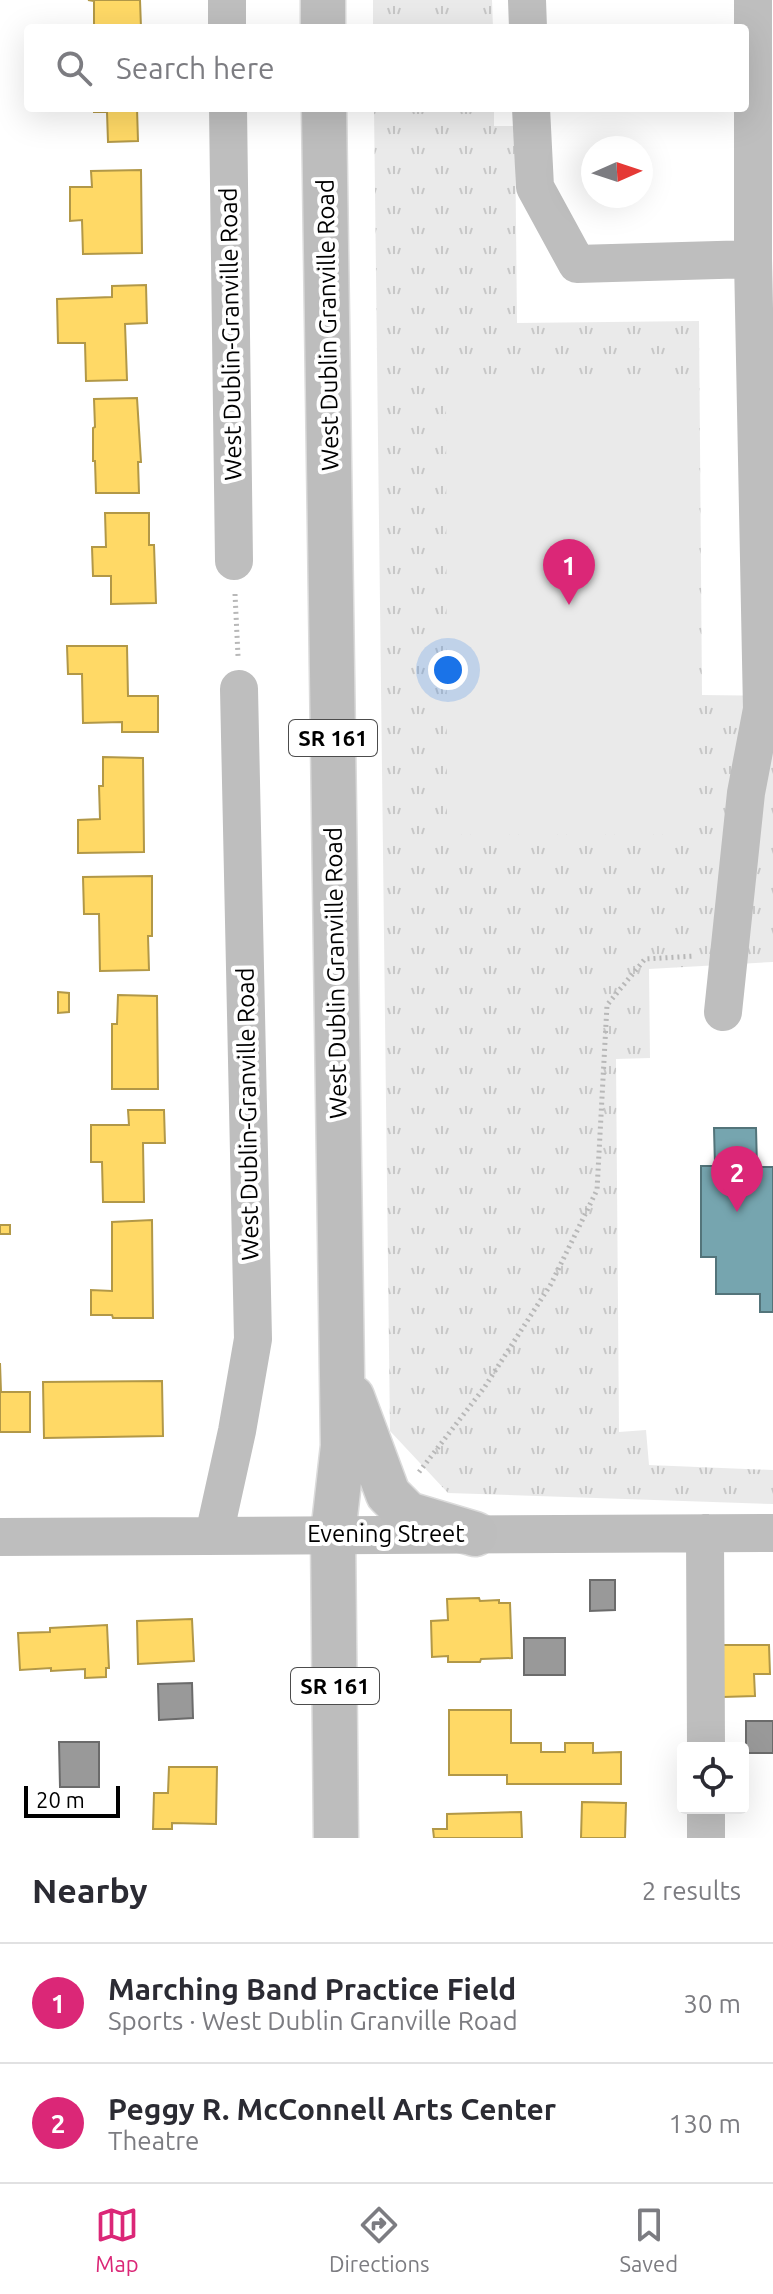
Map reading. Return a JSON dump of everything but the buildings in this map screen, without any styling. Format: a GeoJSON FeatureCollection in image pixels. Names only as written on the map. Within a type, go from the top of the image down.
{"type":"FeatureCollection","features":[{"type":"Feature","properties":{"kind":"main road"},"geometry":{"type":"LineString","coordinates":[[323,0],[323,24]]}},
{"type":"Feature","properties":{"kind":"main road","name":"West Dublin Granville Road"},"geometry":{"type":"LineString","coordinates":[[324,112],[343,1446],[333,1534],[336,1838]]}},
{"type":"Feature","properties":{"kind":"main road"},"geometry":{"type":"LineString","coordinates":[[342,1369],[388,1494],[408,1514],[475,1534]]}},
{"type":"Feature","properties":{"kind":"street"},"geometry":{"type":"LineString","coordinates":[[227,0],[227,24]]}},
{"type":"Feature","properties":{"kind":"street"},"geometry":{"type":"LineString","coordinates":[[527,0],[528,24]]}},
{"type":"Feature","properties":{"kind":"street"},"geometry":{"type":"LineString","coordinates":[[723,1012],[746,793],[762,709],[753,259],[753,0]]}},
{"type":"Feature","properties":{"kind":"street","name":"West Dublin-Granville Road"},"geometry":{"type":"LineString","coordinates":[[228,112],[234,561]]}},
{"type":"Feature","properties":{"kind":"street"},"geometry":{"type":"LineString","coordinates":[[531,112],[535,187],[577,264],[753,259]]}},
{"type":"Feature","properties":{"kind":"street","name":"West Dublin-Granville Road"},"geometry":{"type":"LineString","coordinates":[[214,1535],[253,1339],[239,689]]}},
{"type":"Feature","properties":{"kind":"street"},"geometry":{"type":"LineString","coordinates":[[705,1533],[706,1742]]}},
{"type":"Feature","properties":{"kind":"street","name":"Evening Street"},"geometry":{"type":"LineString","coordinates":[[0,1537],[773,1533]]}},
{"type":"Feature","properties":{"kind":"street"},"geometry":{"type":"LineString","coordinates":[[706,1814],[706,1838]]}},
{"type":"Feature","properties":{"kind":"path"},"geometry":{"type":"LineString","coordinates":[[234,561],[239,689]]}},
{"type":"Feature","properties":{"kind":"path"},"geometry":{"type":"LineString","coordinates":[[413,1480],[484,1388],[543,1297],[597,1190],[607,1005],[645,959],[704,955]]}},
{"type":"Feature","properties":{"kind":"green space"},"geometry":{"type":"Polygon","coordinates":[[[373,0],[492,0],[493,24],[373,24],[373,0]]]}},
{"type":"Feature","properties":{"kind":"green space"},"geometry":{"type":"Polygon","coordinates":[[[374,112],[494,112],[494,126],[515,126],[517,323],[699,321],[702,695],[773,696],[773,962],[649,969],[650,1058],[616,1059],[619,1432],[646,1430],[649,1465],[773,1470],[773,1504],[448,1493],[390,1431],[374,112]]]}},
{"type":"Feature","properties":{"kind":"green space"},"geometry":{"type":"Polygon","coordinates":[[[446,376],[692,376],[692,834],[447,834],[446,376]]]}},
{"type":"Feature","properties":{"kind":"place","name":"Marching Band Practice Field"},"geometry":{"type":"Point","coordinates":[569,605]}},
{"type":"Feature","properties":{"kind":"place","name":"Peggy R. McConnell Arts Center"},"geometry":{"type":"Point","coordinates":[737,1212]}}]}
